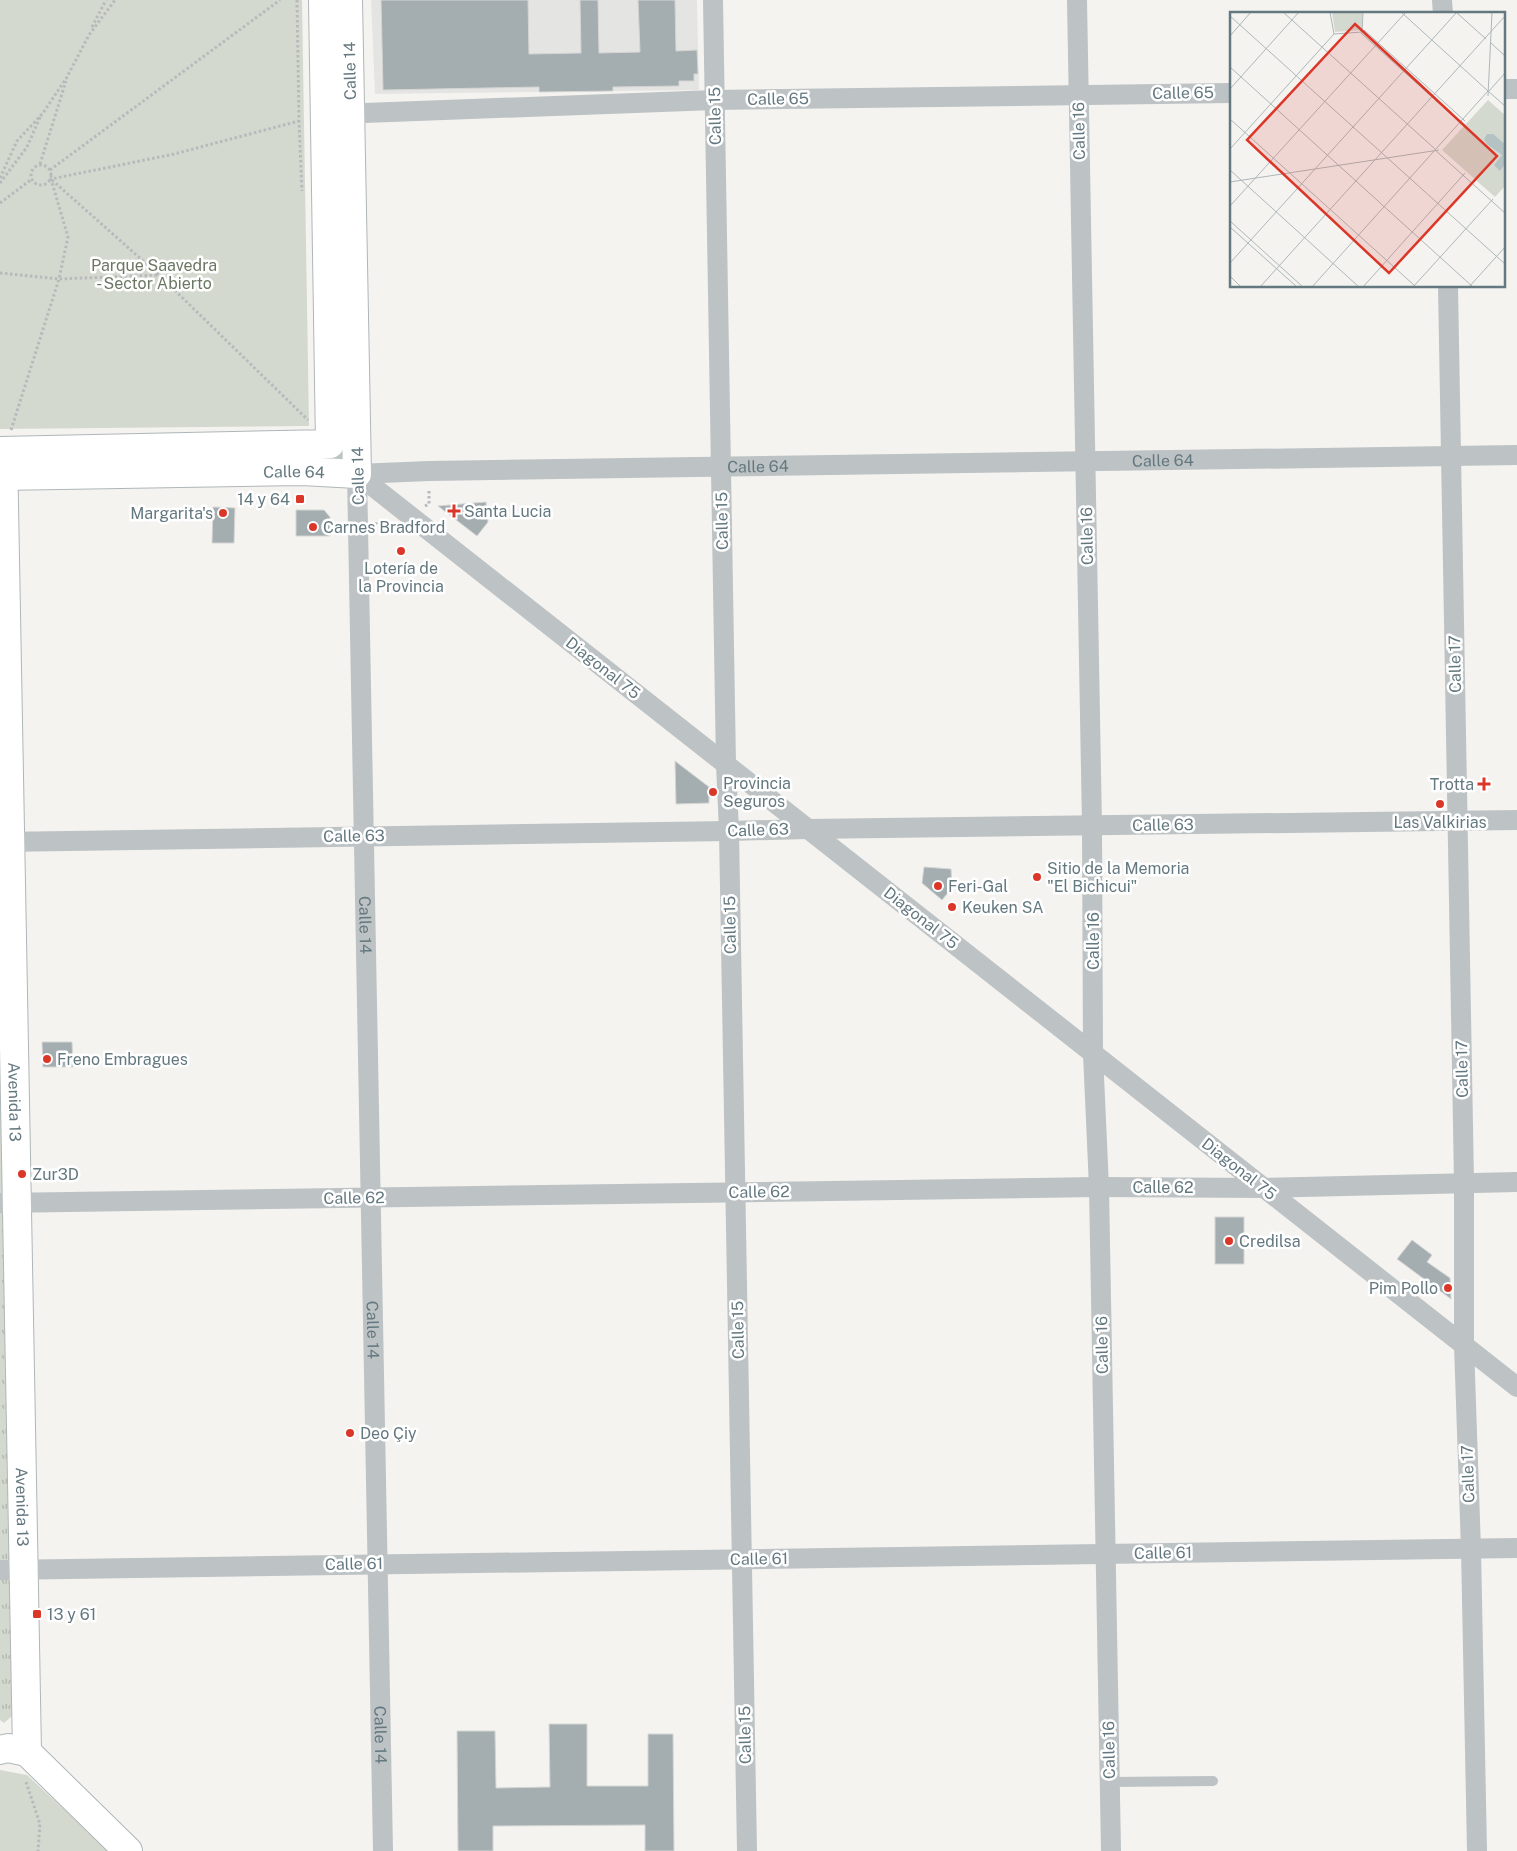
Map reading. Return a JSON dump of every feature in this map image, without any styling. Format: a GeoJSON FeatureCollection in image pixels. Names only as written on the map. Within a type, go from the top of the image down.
{"type":"FeatureCollection","features":[{"type":"Feature","properties":{"kind":"main road","name":"Calle 14"},"geometry":{"type":"LineString","coordinates":[[323,0],[338,114],[357,474]]}},
{"type":"Feature","properties":{"kind":"main road","name":"Calle 14"},"geometry":{"type":"LineString","coordinates":[[330,444],[338,114],[348,0]]}},
{"type":"Feature","properties":{"kind":"main road","name":"Calle 64"},"geometry":{"type":"LineString","coordinates":[[3,457],[330,444]]}},
{"type":"Feature","properties":{"kind":"main road","name":"Calle 64"},"geometry":{"type":"LineString","coordinates":[[3,457],[357,474]]}},
{"type":"Feature","properties":{"kind":"main road","name":"Avenida 13"},"geometry":{"type":"LineString","coordinates":[[3,457],[12,1569],[27,1752]]}},
{"type":"Feature","properties":{"kind":"main road"},"geometry":{"type":"LineString","coordinates":[[0,1750],[8,1748],[27,1752],[128,1851]]}},
{"type":"Feature","properties":{"kind":"street","name":"Calle 15"},"geometry":{"type":"LineString","coordinates":[[713,0],[747,1851]]}},
{"type":"Feature","properties":{"kind":"street","name":"Calle 16"},"geometry":{"type":"LineString","coordinates":[[1077,0],[1092,826],[1093,1054],[1099,1187],[1111,1851]]}},
{"type":"Feature","properties":{"kind":"street"},"geometry":{"type":"LineString","coordinates":[[1504,89],[1517,89]]}},
{"type":"Feature","properties":{"kind":"street","name":"Calle 65"},"geometry":{"type":"LineString","coordinates":[[338,114],[715,100],[1230,93]]}},
{"type":"Feature","properties":{"kind":"street","name":"Calle 17"},"geometry":{"type":"LineString","coordinates":[[1448,288],[1464,1182],[1464,1345],[1471,1549],[1477,1851]]}},
{"type":"Feature","properties":{"kind":"street","name":"Diagonal 75"},"geometry":{"type":"LineString","coordinates":[[330,444],[357,474],[1517,1387]]}},
{"type":"Feature","properties":{"kind":"street","name":"Calle 64"},"geometry":{"type":"LineString","coordinates":[[357,474],[439,470],[1517,454]]}},
{"type":"Feature","properties":{"kind":"street","name":"Calle 14"},"geometry":{"type":"LineString","coordinates":[[357,474],[383,1851]]}},
{"type":"Feature","properties":{"kind":"street","name":"Calle 63"},"geometry":{"type":"LineString","coordinates":[[5,841],[1517,820]]}},
{"type":"Feature","properties":{"kind":"street","name":"Calle 62"},"geometry":{"type":"LineString","coordinates":[[9,1203],[1099,1187],[1264,1188],[1517,1182]]}},
{"type":"Feature","properties":{"kind":"street","name":"Calle 61"},"geometry":{"type":"LineString","coordinates":[[12,1569],[1517,1548]]}},
{"type":"Feature","properties":{"kind":"lane"},"geometry":{"type":"LineString","coordinates":[[1110,1782],[1213,1781]]}},
{"type":"Feature","properties":{"kind":"path"},"geometry":{"type":"LineString","coordinates":[[0,178],[17,141],[43,112],[67,77],[106,0]]}},
{"type":"Feature","properties":{"kind":"path"},"geometry":{"type":"LineString","coordinates":[[89,35],[115,0]]}},
{"type":"Feature","properties":{"kind":"path"},"geometry":{"type":"LineString","coordinates":[[50,170],[280,0]]}},
{"type":"Feature","properties":{"kind":"path"},"geometry":{"type":"LineString","coordinates":[[40,164],[67,77]]}},
{"type":"Feature","properties":{"kind":"path"},"geometry":{"type":"LineString","coordinates":[[0,183],[27,147],[43,112]]}},
{"type":"Feature","properties":{"kind":"path"},"geometry":{"type":"LineString","coordinates":[[50,170],[40,164],[34,166],[31,172],[32,179],[36,184],[45,184],[51,179],[174,154],[299,121]]}},
{"type":"Feature","properties":{"kind":"path"},"geometry":{"type":"LineString","coordinates":[[3,457],[58,279],[68,237],[50,170]]}},
{"type":"Feature","properties":{"kind":"path"},"geometry":{"type":"LineString","coordinates":[[0,204],[32,179]]}},
{"type":"Feature","properties":{"kind":"path"},"geometry":{"type":"LineString","coordinates":[[51,179],[160,276],[312,424]]}},
{"type":"Feature","properties":{"kind":"path"},"geometry":{"type":"LineString","coordinates":[[0,273],[58,279],[160,276]]}},
{"type":"Feature","properties":{"kind":"path"},"geometry":{"type":"LineString","coordinates":[[27,1752],[26,1784],[40,1824],[38,1851]]}},
{"type":"Feature","properties":{"kind":"shaded area"},"geometry":{"type":"Polygon","coordinates":[[[371,0],[697,0],[699,90],[375,94],[371,0]]]}},
{"type":"Feature","properties":{"kind":"green space","name":"Parque Saavedra - Sector Abierto"},"geometry":{"type":"Polygon","coordinates":[[[0,0],[302,0],[309,426],[0,429],[0,0]]]}},
{"type":"Feature","properties":{"kind":"green space"},"geometry":{"type":"Polygon","coordinates":[[[0,825],[12,1716],[4,1723],[0,1720],[0,825]]]}},
{"type":"Feature","properties":{"kind":"green space"},"geometry":{"type":"Polygon","coordinates":[[[0,1770],[27,1775],[109,1851],[0,1851],[0,1770]]]}},
{"type":"Feature","properties":{"kind":"building"},"geometry":{"type":"Polygon","coordinates":[[[381,0],[528,0],[529,54],[581,53],[580,0],[598,0],[599,53],[640,52],[638,0],[675,0],[676,51],[697,50],[698,74],[694,74],[694,81],[679,81],[679,86],[613,87],[613,91],[539,92],[539,87],[383,90],[381,0]]]}},
{"type":"Feature","properties":{"kind":"building"},"geometry":{"type":"Polygon","coordinates":[[[486,502],[488,522],[477,536],[438,506],[486,502]]]}},
{"type":"Feature","properties":{"kind":"building"},"geometry":{"type":"Polygon","coordinates":[[[213,507],[235,508],[234,543],[212,543],[213,507]]]}},
{"type":"Feature","properties":{"kind":"building","name":"Carnes Bradford"},"geometry":{"type":"Polygon","coordinates":[[[296,510],[324,510],[330,517],[330,536],[296,536],[296,510]]]}},
{"type":"Feature","properties":{"kind":"building"},"geometry":{"type":"Polygon","coordinates":[[[675,761],[709,787],[709,803],[676,804],[675,761]]]}},
{"type":"Feature","properties":{"kind":"building","name":"Feri-Gal"},"geometry":{"type":"Polygon","coordinates":[[[924,867],[951,869],[952,888],[942,900],[922,883],[924,867]]]}},
{"type":"Feature","properties":{"kind":"building"},"geometry":{"type":"Polygon","coordinates":[[[42,1042],[72,1042],[73,1067],[43,1067],[42,1042]]]}},
{"type":"Feature","properties":{"kind":"building","name":"Credilsa"},"geometry":{"type":"Polygon","coordinates":[[[1215,1217],[1244,1217],[1244,1264],[1215,1264],[1215,1217]]]}},
{"type":"Feature","properties":{"kind":"building"},"geometry":{"type":"Polygon","coordinates":[[[1412,1240],[1432,1255],[1427,1262],[1450,1278],[1451,1299],[1397,1259],[1412,1240]]]}},
{"type":"Feature","properties":{"kind":"building"},"geometry":{"type":"Polygon","coordinates":[[[549,1724],[587,1724],[587,1786],[648,1786],[648,1734],[673,1734],[674,1851],[645,1851],[645,1825],[493,1826],[493,1851],[458,1851],[457,1731],[495,1731],[496,1788],[550,1787],[549,1724]]]}},
{"type":"Feature","properties":{"kind":"place","name":"14 y 64"},"geometry":{"type":"Point","coordinates":[300,499]}},
{"type":"Feature","properties":{"kind":"place","name":"Santa Lucia"},"geometry":{"type":"Point","coordinates":[454,511]}},
{"type":"Feature","properties":{"kind":"place","name":"Margarita's"},"geometry":{"type":"Point","coordinates":[223,513]}},
{"type":"Feature","properties":{"kind":"place","name":"Carnes Bradford"},"geometry":{"type":"Point","coordinates":[313,527]}},
{"type":"Feature","properties":{"kind":"place","name":"Lotería de la Provincia"},"geometry":{"type":"Point","coordinates":[401,551]}},
{"type":"Feature","properties":{"kind":"place","name":"Trotta"},"geometry":{"type":"Point","coordinates":[1484,784]}},
{"type":"Feature","properties":{"kind":"place","name":"Provincia Seguros"},"geometry":{"type":"Point","coordinates":[713,792]}},
{"type":"Feature","properties":{"kind":"place","name":"Las Valkirias"},"geometry":{"type":"Point","coordinates":[1440,804]}},
{"type":"Feature","properties":{"kind":"place","name":"Sitio de la Memoria \"El Bichicui\""},"geometry":{"type":"Point","coordinates":[1037,877]}},
{"type":"Feature","properties":{"kind":"place","name":"Feri-Gal"},"geometry":{"type":"Point","coordinates":[938,886]}},
{"type":"Feature","properties":{"kind":"place","name":"Keuken SA"},"geometry":{"type":"Point","coordinates":[952,907]}},
{"type":"Feature","properties":{"kind":"place","name":"Freno Embragues"},"geometry":{"type":"Point","coordinates":[47,1059]}},
{"type":"Feature","properties":{"kind":"place","name":"Zur3D"},"geometry":{"type":"Point","coordinates":[22,1174]}},
{"type":"Feature","properties":{"kind":"place","name":"Credilsa"},"geometry":{"type":"Point","coordinates":[1229,1241]}},
{"type":"Feature","properties":{"kind":"place","name":"Pim Pollo"},"geometry":{"type":"Point","coordinates":[1448,1288]}},
{"type":"Feature","properties":{"kind":"place","name":"Deo Çiy"},"geometry":{"type":"Point","coordinates":[350,1433]}},
{"type":"Feature","properties":{"kind":"place","name":"13 y 61"},"geometry":{"type":"Point","coordinates":[37,1614]}}]}
